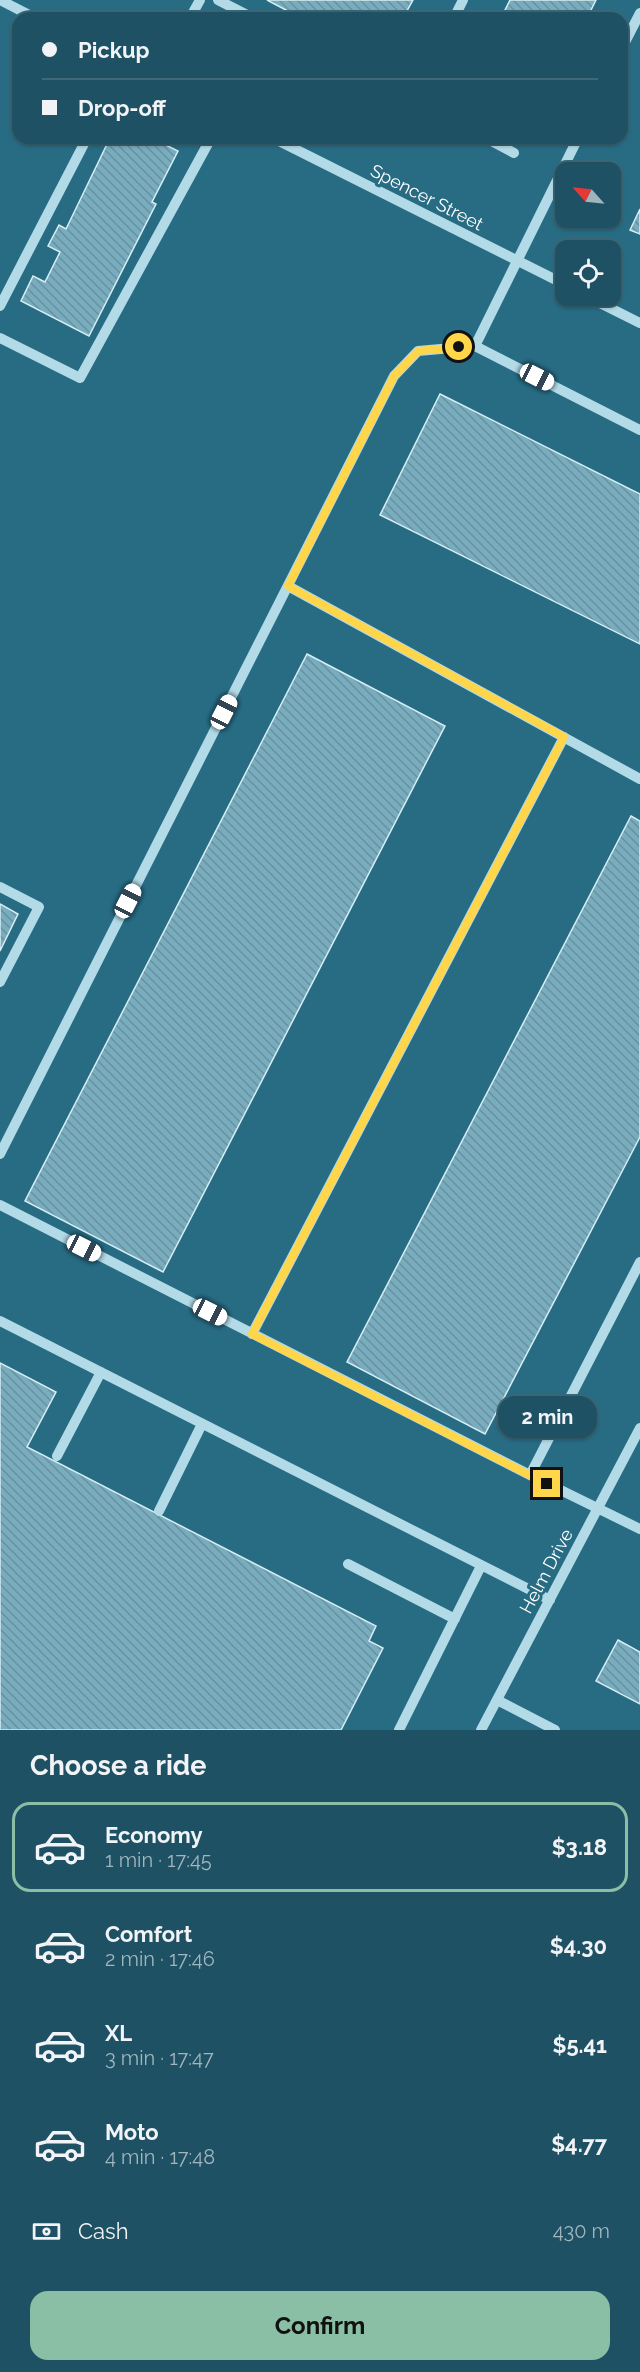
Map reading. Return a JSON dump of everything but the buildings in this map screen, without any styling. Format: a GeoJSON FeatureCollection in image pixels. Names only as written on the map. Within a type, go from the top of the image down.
{"type":"FeatureCollection","features":[{"type":"Feature","properties":{"kind":"street"},"geometry":{"type":"LineString","coordinates":[[0,0],[23,12]]}},
{"type":"Feature","properties":{"kind":"street"},"geometry":{"type":"LineString","coordinates":[[218,0],[241,12]]}},
{"type":"Feature","properties":{"kind":"street"},"geometry":{"type":"LineString","coordinates":[[628,36],[640,13]]}},
{"type":"Feature","properties":{"kind":"street"},"geometry":{"type":"LineString","coordinates":[[0,306],[84,144]]}},
{"type":"Feature","properties":{"kind":"street"},"geometry":{"type":"LineString","coordinates":[[0,338],[80,378],[208,144]]}},
{"type":"Feature","properties":{"kind":"street","name":"Spencer Street"},"geometry":{"type":"LineString","coordinates":[[285,144],[555,280]]}},
{"type":"Feature","properties":{"kind":"street"},"geometry":{"type":"LineString","coordinates":[[497,144],[514,153]]}},
{"type":"Feature","properties":{"kind":"street"},"geometry":{"type":"LineString","coordinates":[[475,346],[575,144]]}},
{"type":"Feature","properties":{"kind":"street"},"geometry":{"type":"LineString","coordinates":[[606,306],[640,323]]}},
{"type":"Feature","properties":{"kind":"street"},"geometry":{"type":"LineString","coordinates":[[0,1154],[394,376],[418,351],[475,346],[640,430]]}},
{"type":"Feature","properties":{"kind":"street"},"geometry":{"type":"LineString","coordinates":[[288,586],[640,779]]}},
{"type":"Feature","properties":{"kind":"street"},"geometry":{"type":"LineString","coordinates":[[252,1334],[564,737]]}},
{"type":"Feature","properties":{"kind":"street"},"geometry":{"type":"LineString","coordinates":[[0,887],[39,907],[0,982]]}},
{"type":"Feature","properties":{"kind":"street"},"geometry":{"type":"LineString","coordinates":[[0,1205],[640,1529]]}},
{"type":"Feature","properties":{"kind":"street"},"geometry":{"type":"LineString","coordinates":[[530,1475],[640,1262]]}},
{"type":"Feature","properties":{"kind":"street"},"geometry":{"type":"LineString","coordinates":[[0,1321],[550,1600]]}},
{"type":"Feature","properties":{"kind":"street"},"geometry":{"type":"LineString","coordinates":[[57,1456],[101,1372]]}},
{"type":"Feature","properties":{"kind":"street"},"geometry":{"type":"LineString","coordinates":[[159,1511],[202,1424]]}},
{"type":"Feature","properties":{"kind":"street","name":"Helm Drive"},"geometry":{"type":"LineString","coordinates":[[482,1730],[640,1428]]}},
{"type":"Feature","properties":{"kind":"street"},"geometry":{"type":"LineString","coordinates":[[348,1564],[455,1618]]}},
{"type":"Feature","properties":{"kind":"street"},"geometry":{"type":"LineString","coordinates":[[399,1730],[481,1566]]}},
{"type":"Feature","properties":{"kind":"street"},"geometry":{"type":"LineString","coordinates":[[497,1700],[555,1730]]}},
{"type":"Feature","properties":{"kind":"route"},"geometry":{"type":"LineString","coordinates":[[459,347],[418,351],[394,376],[288,586],[564,737],[252,1334],[547,1484]]}}]}
